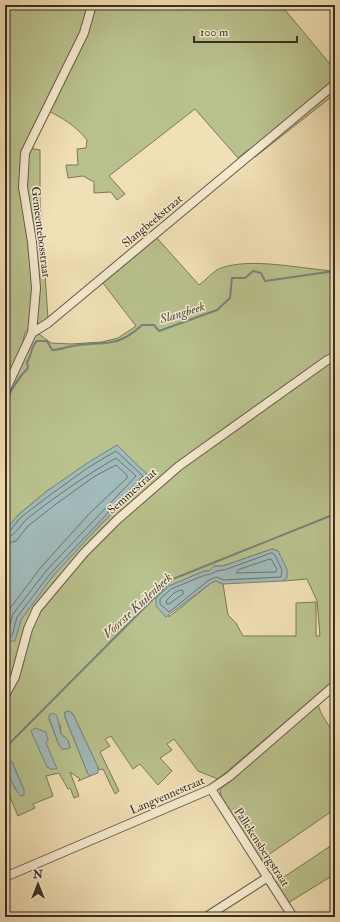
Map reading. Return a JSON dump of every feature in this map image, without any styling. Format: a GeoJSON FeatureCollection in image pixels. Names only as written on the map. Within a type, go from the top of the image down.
{"type":"FeatureCollection","features":[{"type":"Feature","properties":{"kind":"street","name":"Gemeentebosstraat"},"geometry":{"type":"LineString","coordinates":[[32,333],[36,288],[32,242],[23,187],[25,152],[84,33],[92,5]]}},
{"type":"Feature","properties":{"kind":"street","name":"Slangbeekstraat"},"geometry":{"type":"LineString","coordinates":[[32,333],[48,323],[335,84]]}},
{"type":"Feature","properties":{"kind":"street"},"geometry":{"type":"LineString","coordinates":[[5,391],[32,333]]}},
{"type":"Feature","properties":{"kind":"street","name":"Semmestraat"},"geometry":{"type":"LineString","coordinates":[[5,695],[15,677],[28,629],[37,609],[84,553],[118,520],[179,466],[335,356]]}},
{"type":"Feature","properties":{"kind":"street","name":"Langvennestraat"},"geometry":{"type":"LineString","coordinates":[[5,877],[211,790],[230,776],[335,685]]}},
{"type":"Feature","properties":{"kind":"street","name":"Pallekensbergstraat"},"geometry":{"type":"LineString","coordinates":[[211,790],[293,917]]}},
{"type":"Feature","properties":{"kind":"street"},"geometry":{"type":"LineString","coordinates":[[206,917],[268,877]]}},
{"type":"Feature","properties":{"kind":"street"},"geometry":{"type":"LineString","coordinates":[[171,917],[178,917]]}},
{"type":"Feature","properties":{"kind":"green space"},"geometry":{"type":"Polygon","coordinates":[[[5,5],[281,5],[335,70],[335,94],[255,157],[249,149],[238,158],[195,109],[109,176],[125,194],[117,200],[111,192],[94,193],[94,182],[83,176],[68,178],[66,165],[78,165],[77,149],[86,148],[87,140],[69,123],[46,110],[28,148],[40,150],[40,201],[48,318],[25,332],[21,350],[5,384],[5,5]]]}},
{"type":"Feature","properties":{"kind":"green space"},"geometry":{"type":"Polygon","coordinates":[[[157,238],[199,285],[218,269],[233,265],[262,264],[335,271],[335,680],[218,779],[198,771],[174,739],[167,744],[172,750],[160,758],[172,771],[158,785],[140,764],[133,769],[111,736],[105,739],[110,746],[100,752],[119,791],[115,794],[103,769],[99,770],[73,714],[69,711],[65,712],[65,717],[90,776],[78,781],[80,779],[70,772],[79,796],[74,798],[70,788],[68,789],[59,773],[46,776],[53,796],[33,804],[35,808],[18,816],[7,790],[5,791],[5,635],[64,563],[149,477],[117,445],[47,491],[18,515],[5,543],[5,400],[35,336],[39,334],[51,343],[71,344],[102,342],[118,338],[136,326],[103,283],[157,238]],[[272,549],[223,566],[214,566],[209,571],[204,571],[169,586],[169,617],[211,583],[216,581],[223,584],[228,615],[236,623],[243,636],[296,636],[296,603],[316,602],[316,636],[320,636],[317,601],[307,579],[283,581],[287,578],[278,551],[272,549]],[[49,719],[59,745],[70,748],[68,740],[61,734],[60,724],[49,719]],[[8,760],[6,763],[15,789],[24,790],[12,762],[8,760]]]}},
{"type":"Feature","properties":{"kind":"green space"},"geometry":{"type":"Polygon","coordinates":[[[318,705],[321,713],[335,736],[335,809],[261,860],[221,796],[220,789],[318,705]]]}},
{"type":"Feature","properties":{"kind":"green space"},"geometry":{"type":"Polygon","coordinates":[[[335,843],[335,874],[288,903],[275,883],[335,843]]]}},
{"type":"Feature","properties":{"kind":"water"},"geometry":{"type":"Polygon","coordinates":[[[117,445],[150,477],[101,524],[53,576],[21,620],[15,641],[5,641],[5,531],[18,515],[47,491],[117,445]]]}},
{"type":"Feature","properties":{"kind":"water"},"geometry":{"type":"Polygon","coordinates":[[[272,549],[278,551],[287,569],[287,578],[283,581],[223,584],[216,581],[211,583],[166,617],[156,606],[156,598],[169,586],[204,571],[209,571],[214,566],[223,566],[272,549]]]}},
{"type":"Feature","properties":{"kind":"water"},"geometry":{"type":"Polygon","coordinates":[[[69,711],[73,714],[98,767],[98,773],[90,776],[88,774],[65,717],[65,712],[69,711]]]}},
{"type":"Feature","properties":{"kind":"water"},"geometry":{"type":"Polygon","coordinates":[[[53,713],[57,716],[61,734],[68,740],[70,748],[62,749],[59,745],[49,718],[49,715],[53,713]]]}},
{"type":"Feature","properties":{"kind":"water"},"geometry":{"type":"Polygon","coordinates":[[[35,728],[46,732],[48,740],[46,743],[57,769],[47,767],[31,731],[35,728]]]}},
{"type":"Feature","properties":{"kind":"water"},"geometry":{"type":"Polygon","coordinates":[[[8,760],[12,762],[24,790],[24,795],[21,796],[16,790],[8,771],[6,763],[8,760]]]}},
{"type":"Feature","properties":{"kind":"waterway","name":"Slangbeek"},"geometry":{"type":"LineString","coordinates":[[5,402],[18,380],[28,368],[27,362],[33,346],[37,341],[47,341],[52,350],[55,350],[70,346],[109,343],[116,341],[133,333],[142,325],[154,325],[159,331],[217,310],[230,298],[232,278],[245,278],[253,271],[261,273],[265,281],[335,271]]}},
{"type":"Feature","properties":{"kind":"waterway","name":"Voorste Kuilenbeek"},"geometry":{"type":"LineString","coordinates":[[5,748],[173,579],[335,514]]}}]}
